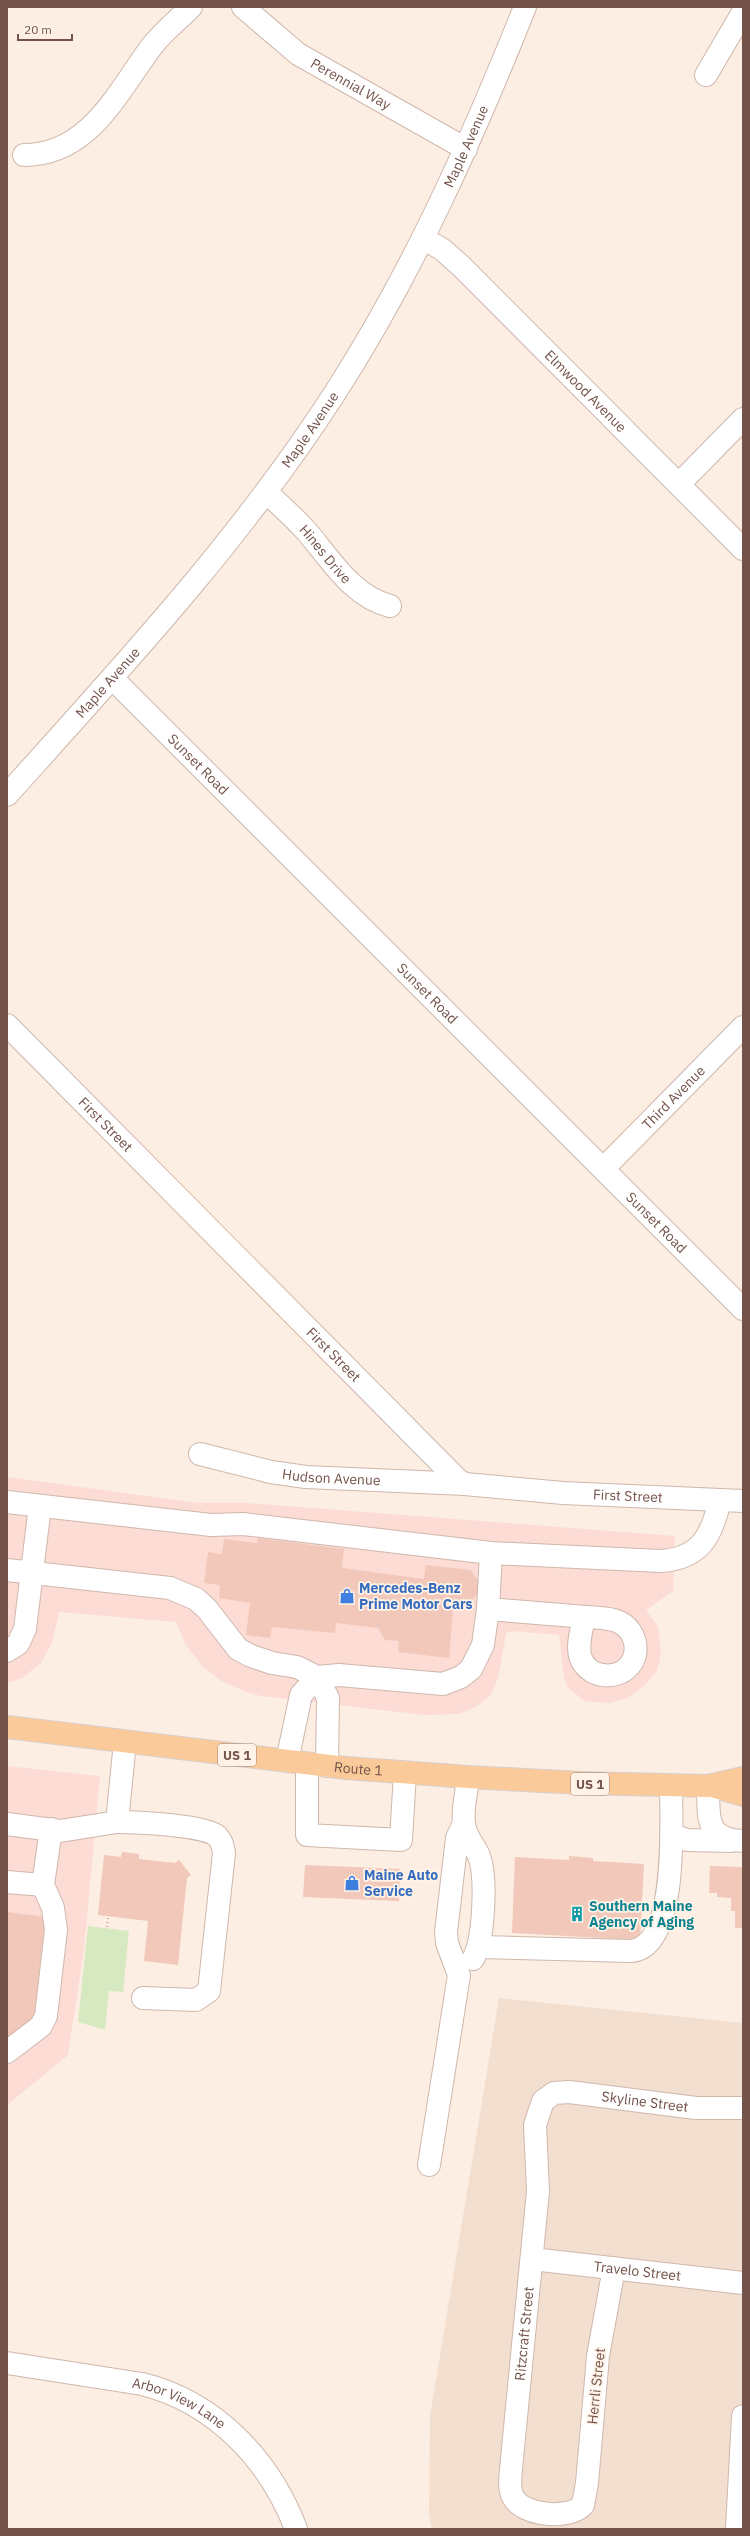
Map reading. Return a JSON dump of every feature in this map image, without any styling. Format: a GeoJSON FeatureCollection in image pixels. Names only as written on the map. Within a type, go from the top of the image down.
{"type":"FeatureCollection","features":[{"type":"Feature","properties":{"kind":"main road","name":"Route 1"},"geometry":{"type":"LineString","coordinates":[[7,1727],[307,1764],[405,1773],[671,1786],[710,1786],[743,1778]]}},
{"type":"Feature","properties":{"kind":"main road","name":"Route 1"},"geometry":{"type":"LineString","coordinates":[[710,1786],[743,1795]]}},
{"type":"Feature","properties":{"kind":"street"},"geometry":{"type":"LineString","coordinates":[[24,155],[53,150],[86,133],[112,104],[152,46],[191,7]]}},
{"type":"Feature","properties":{"kind":"street","name":"Perennial Way"},"geometry":{"type":"LineString","coordinates":[[243,7],[298,54],[466,150]]}},
{"type":"Feature","properties":{"kind":"street","name":"Maple Avenue"},"geometry":{"type":"LineString","coordinates":[[7,795],[198,579],[266,492],[341,384],[375,328],[423,238],[466,150],[525,7]]}},
{"type":"Feature","properties":{"kind":"street"},"geometry":{"type":"LineString","coordinates":[[706,75],[735,46],[743,14]]}},
{"type":"Feature","properties":{"kind":"street","name":"Elmwood Avenue"},"geometry":{"type":"LineString","coordinates":[[423,238],[443,250],[461,266],[743,549]]}},
{"type":"Feature","properties":{"kind":"street"},"geometry":{"type":"LineString","coordinates":[[679,484],[743,419]]}},
{"type":"Feature","properties":{"kind":"street","name":"Hines Drive"},"geometry":{"type":"LineString","coordinates":[[266,492],[296,519],[360,593],[376,603],[390,606]]}},
{"type":"Feature","properties":{"kind":"street","name":"Sunset Road"},"geometry":{"type":"LineString","coordinates":[[112,678],[604,1168],[743,1309]]}},
{"type":"Feature","properties":{"kind":"street","name":"First Street"},"geometry":{"type":"LineString","coordinates":[[7,1025],[452,1476],[465,1484],[563,1493],[743,1501]]}},
{"type":"Feature","properties":{"kind":"street","name":"Third Avenue"},"geometry":{"type":"LineString","coordinates":[[604,1168],[743,1027]]}},
{"type":"Feature","properties":{"kind":"street","name":"Hudson Avenue"},"geometry":{"type":"LineString","coordinates":[[200,1454],[271,1472],[306,1476],[465,1484]]}},
{"type":"Feature","properties":{"kind":"street"},"geometry":{"type":"LineString","coordinates":[[7,1502],[211,1524],[243,1524],[492,1553],[674,1561],[696,1551],[711,1528],[720,1500]]}},
{"type":"Feature","properties":{"kind":"street"},"geometry":{"type":"LineString","coordinates":[[7,1652],[22,1638],[40,1506]]}},
{"type":"Feature","properties":{"kind":"street"},"geometry":{"type":"LineString","coordinates":[[7,1570],[170,1588],[183,1592],[207,1608],[238,1649],[272,1663],[297,1667],[317,1677],[339,1675],[443,1684],[453,1681],[471,1669],[479,1657],[486,1631],[492,1553]]}},
{"type":"Feature","properties":{"kind":"street"},"geometry":{"type":"LineString","coordinates":[[488,1609],[584,1617]]}},
{"type":"Feature","properties":{"kind":"street"},"geometry":{"type":"LineString","coordinates":[[307,1764],[328,1698],[317,1677]]}},
{"type":"Feature","properties":{"kind":"street"},"geometry":{"type":"LineString","coordinates":[[317,1677],[301,1694],[307,1764],[307,1835],[401,1840],[405,1773]]}},
{"type":"Feature","properties":{"kind":"street"},"geometry":{"type":"LineString","coordinates":[[117,1822],[125,1742]]}},
{"type":"Feature","properties":{"kind":"street"},"geometry":{"type":"LineString","coordinates":[[459,1975],[471,1962],[479,1947],[484,1878],[479,1856],[466,1835],[464,1823],[468,1777]]}},
{"type":"Feature","properties":{"kind":"street"},"geometry":{"type":"LineString","coordinates":[[479,1947],[639,1950],[650,1943],[662,1923],[669,1875],[671,1786]]}},
{"type":"Feature","properties":{"kind":"street"},"geometry":{"type":"LineString","coordinates":[[710,1786],[709,1821],[711,1828],[717,1834],[740,1841]]}},
{"type":"Feature","properties":{"kind":"street"},"geometry":{"type":"LineString","coordinates":[[7,1824],[60,1830],[117,1822],[135,1822],[203,1830],[217,1836],[223,1845],[224,1853],[209,1992],[196,2000],[143,1998]]}},
{"type":"Feature","properties":{"kind":"street"},"geometry":{"type":"LineString","coordinates":[[429,2165],[459,1975],[447,1943],[446,1932],[457,1838],[464,1823]]}},
{"type":"Feature","properties":{"kind":"street"},"geometry":{"type":"LineString","coordinates":[[7,2052],[41,2026],[46,2016],[56,1930],[53,1908],[43,1885],[51,1829]]}},
{"type":"Feature","properties":{"kind":"street"},"geometry":{"type":"LineString","coordinates":[[671,1835],[687,1840],[740,1841]]}},
{"type":"Feature","properties":{"kind":"street"},"geometry":{"type":"LineString","coordinates":[[7,1882],[43,1885]]}},
{"type":"Feature","properties":{"kind":"street","name":"Skyline Street"},"geometry":{"type":"LineString","coordinates":[[548,2096],[569,2092],[696,2108],[743,2108]]}},
{"type":"Feature","properties":{"kind":"street","name":"Ritzcraft Street"},"geometry":{"type":"LineString","coordinates":[[548,2096],[540,2107],[535,2125],[538,2191],[510,2490],[517,2503],[535,2512],[568,2512],[583,2505]]}},
{"type":"Feature","properties":{"kind":"street","name":"Travelo Street"},"geometry":{"type":"LineString","coordinates":[[532,2259],[743,2284]]}},
{"type":"Feature","properties":{"kind":"street","name":"Herrli Street"},"geometry":{"type":"LineString","coordinates":[[583,2505],[587,2483],[598,2356],[614,2268]]}},
{"type":"Feature","properties":{"kind":"street","name":"Arbor View Lane"},"geometry":{"type":"LineString","coordinates":[[7,2363],[142,2384],[161,2389],[194,2404],[223,2425],[258,2461],[281,2496],[296,2529]]}},
{"type":"Feature","properties":{"kind":"street"},"geometry":{"type":"LineString","coordinates":[[737,2529],[743,2416]]}},
{"type":"Feature","properties":{"kind":"path"},"geometry":{"type":"LineString","coordinates":[[107,1927],[108,1916]]}},
{"type":"Feature","properties":{"kind":"shaded area"},"geometry":{"type":"Polygon","coordinates":[[[7,1477],[198,1503],[247,1503],[675,1536],[673,1591],[646,1610],[658,1627],[661,1652],[659,1664],[656,1672],[644,1686],[627,1698],[609,1703],[585,1701],[568,1688],[564,1678],[559,1635],[511,1631],[506,1634],[498,1678],[490,1696],[477,1706],[459,1714],[424,1715],[261,1696],[246,1692],[220,1680],[203,1667],[186,1645],[176,1622],[59,1612],[52,1643],[41,1663],[22,1678],[7,1683],[7,1477]]]}},
{"type":"Feature","properties":{"kind":"shaded area"},"geometry":{"type":"Polygon","coordinates":[[[7,1766],[100,1776],[84,1950],[68,2055],[7,2105],[7,1766]]]}},
{"type":"Feature","properties":{"kind":"shaded area"},"geometry":{"type":"Polygon","coordinates":[[[499,1998],[743,2023],[743,2529],[432,2529],[429,2513],[430,2416],[499,1998]]]}},
{"type":"Feature","properties":{"kind":"green space"},"geometry":{"type":"Polygon","coordinates":[[[88,1926],[129,1931],[123,1992],[109,1991],[105,2030],[78,2022],[88,1926]]]}},
{"type":"Feature","properties":{"kind":"building","name":"Mercedes-Benz Prime Motor Cars"},"geometry":{"type":"Polygon","coordinates":[[[258,1538],[344,1549],[342,1568],[424,1579],[426,1565],[471,1570],[480,1583],[477,1594],[470,1603],[453,1609],[449,1658],[398,1652],[399,1641],[385,1640],[378,1628],[336,1623],[335,1633],[272,1627],[270,1638],[246,1635],[250,1603],[219,1598],[220,1585],[204,1583],[208,1552],[222,1554],[224,1539],[257,1543],[258,1538]]]}},
{"type":"Feature","properties":{"kind":"building"},"geometry":{"type":"Polygon","coordinates":[[[122,1852],[139,1854],[139,1859],[175,1863],[179,1860],[191,1875],[187,1878],[178,1965],[144,1961],[148,1921],[98,1915],[104,1855],[121,1857],[122,1852]]]}},
{"type":"Feature","properties":{"kind":"building","name":"Southern Maine Agency of Aging"},"geometry":{"type":"Polygon","coordinates":[[[569,1856],[593,1858],[593,1861],[644,1864],[640,1940],[512,1933],[515,1857],[569,1860],[569,1856]]]}},
{"type":"Feature","properties":{"kind":"building","name":"Maine Auto Service"},"geometry":{"type":"Polygon","coordinates":[[[305,1865],[400,1869],[399,1901],[303,1897],[305,1865]]]}},
{"type":"Feature","properties":{"kind":"building"},"geometry":{"type":"Polygon","coordinates":[[[710,1866],[743,1867],[743,1928],[735,1928],[735,1911],[731,1911],[731,1898],[717,1897],[717,1893],[709,1893],[710,1866]]]}},
{"type":"Feature","properties":{"kind":"building"},"geometry":{"type":"Polygon","coordinates":[[[7,1912],[46,1917],[34,2019],[7,2040],[7,1912]]]}},
{"type":"Feature","properties":{"kind":"place","name":"Mercedes-Benz Prime Motor Cars"},"geometry":{"type":"Point","coordinates":[347,1596]}},
{"type":"Feature","properties":{"kind":"place","name":"Maine Auto Service"},"geometry":{"type":"Point","coordinates":[352,1883]}},
{"type":"Feature","properties":{"kind":"place","name":"Southern Maine Agency of Aging"},"geometry":{"type":"Point","coordinates":[577,1914]}}]}
